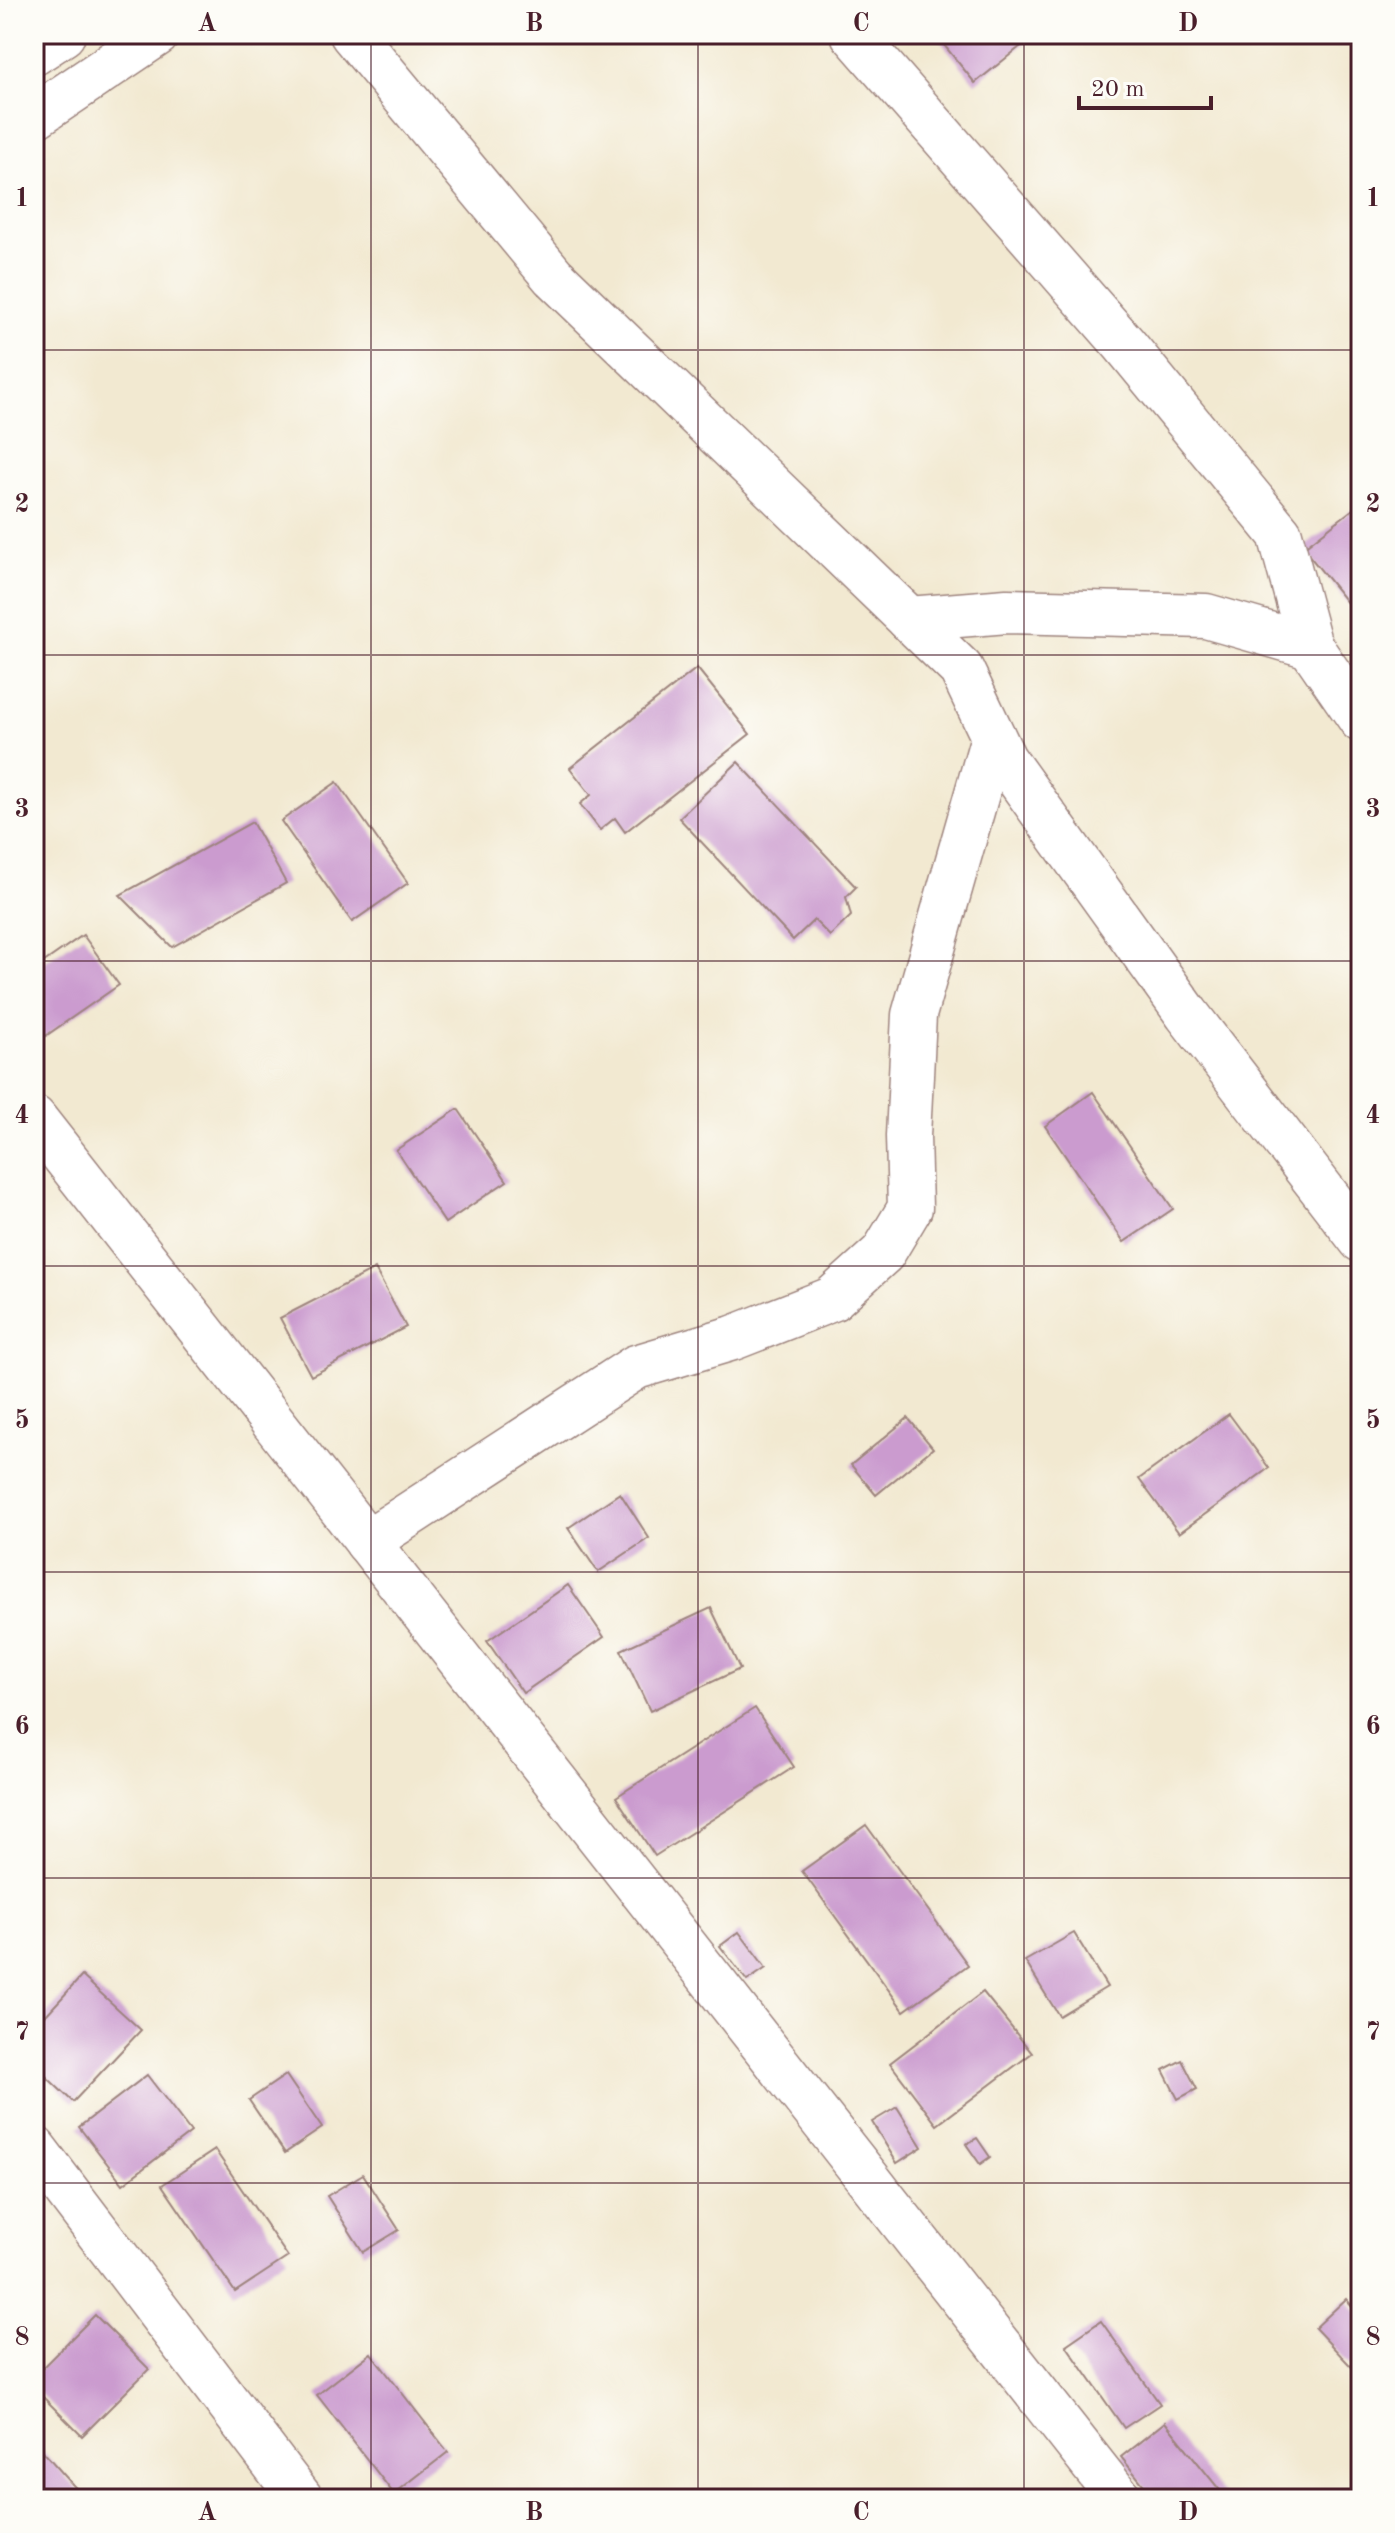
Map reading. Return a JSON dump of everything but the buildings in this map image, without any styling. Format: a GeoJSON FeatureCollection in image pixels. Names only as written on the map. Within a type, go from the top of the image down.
{"type":"FeatureCollection","features":[{"type":"Feature","properties":{"kind":"main road"},"geometry":{"type":"LineString","coordinates":[[34,53],[63,34]]}},
{"type":"Feature","properties":{"kind":"main road"},"geometry":{"type":"LineString","coordinates":[[34,117],[157,34]]}},
{"type":"Feature","properties":{"kind":"main road"},"geometry":{"type":"LineString","coordinates":[[352,34],[553,276],[961,669],[1004,759],[1187,1014],[1361,1240]]}},
{"type":"Feature","properties":{"kind":"main road"},"geometry":{"type":"LineString","coordinates":[[853,34],[1124,344],[1280,534],[1310,646],[1361,720]]}},
{"type":"Feature","properties":{"kind":"main road"},"geometry":{"type":"LineString","coordinates":[[909,619],[1007,611],[1206,616],[1310,646]]}},
{"type":"Feature","properties":{"kind":"main road"},"geometry":{"type":"LineString","coordinates":[[367,1542],[636,1367],[733,1338],[832,1299],[883,1253],[910,1208],[908,1136],[914,1015],[993,737]]}},
{"type":"Feature","properties":{"kind":"main road"},"geometry":{"type":"LineString","coordinates":[[34,1118],[1120,2499]]}},
{"type":"Feature","properties":{"kind":"main road"},"geometry":{"type":"LineString","coordinates":[[34,2148],[301,2499]]}}]}
